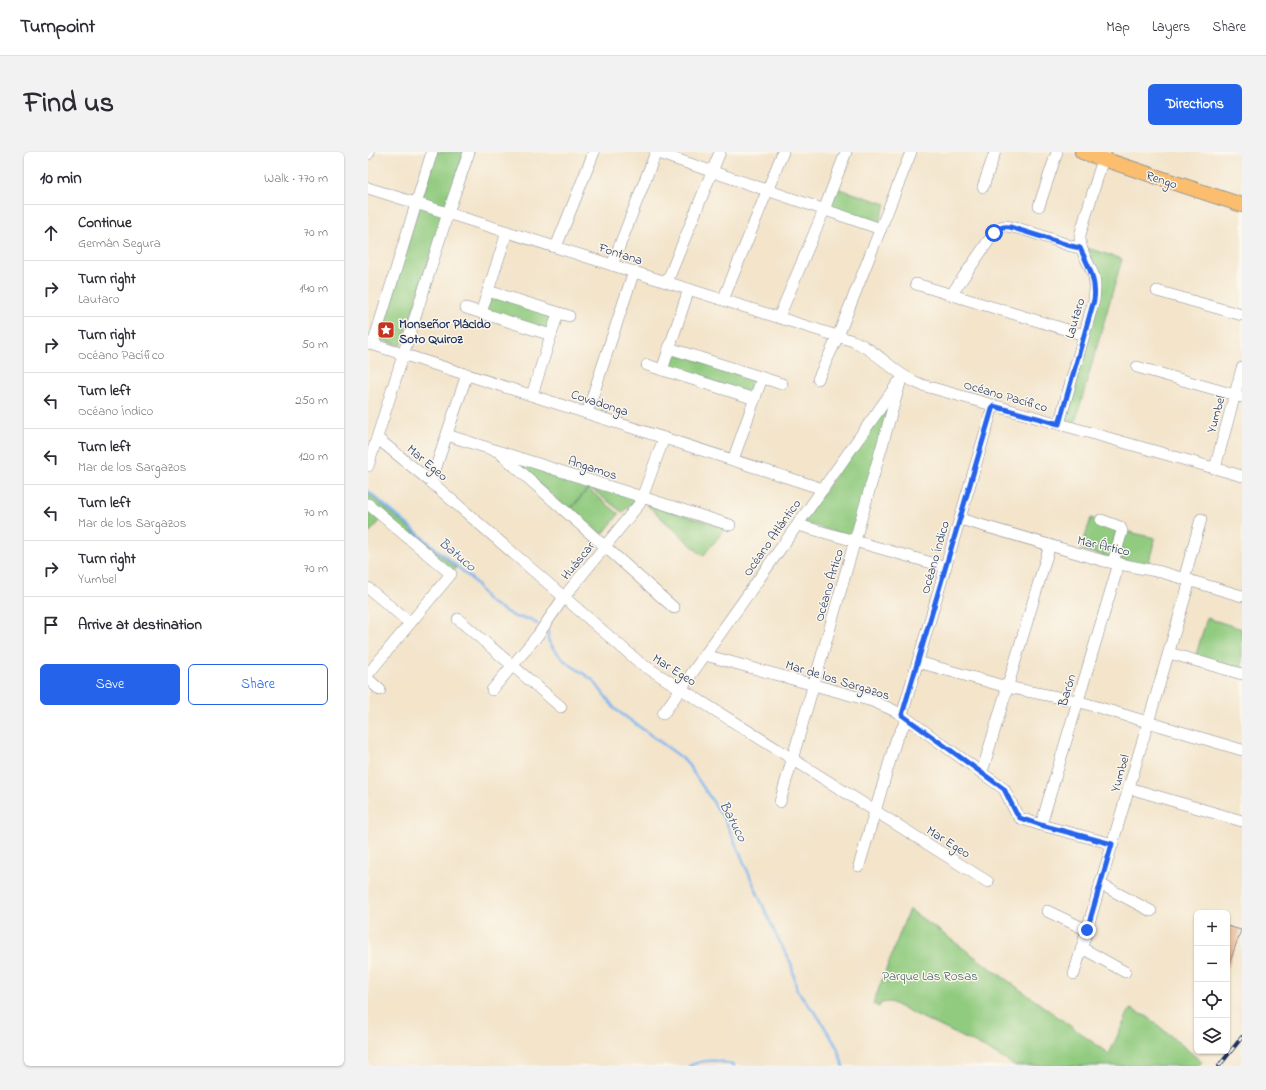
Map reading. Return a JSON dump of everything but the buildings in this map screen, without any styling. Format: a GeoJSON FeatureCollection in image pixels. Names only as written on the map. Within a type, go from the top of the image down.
{"type":"FeatureCollection","features":[{"type":"Feature","properties":{"kind":"main road","name":"Rengo"},"geometry":{"type":"LineString","coordinates":[[1082,152],[1103,155],[1242,205]]}},
{"type":"Feature","properties":{"kind":"street"},"geometry":{"type":"LineString","coordinates":[[370,343],[417,203],[432,152]]}},
{"type":"Feature","properties":{"kind":"street"},"geometry":{"type":"LineString","coordinates":[[368,466],[448,213],[469,152]]}},
{"type":"Feature","properties":{"kind":"street"},"geometry":{"type":"LineString","coordinates":[[556,247],[594,152]]}},
{"type":"Feature","properties":{"kind":"street"},"geometry":{"type":"LineString","coordinates":[[612,265],[656,152],[881,229]]}},
{"type":"Feature","properties":{"kind":"street"},"geometry":{"type":"LineString","coordinates":[[667,282],[720,152]]}},
{"type":"Feature","properties":{"kind":"street"},"geometry":{"type":"LineString","coordinates":[[723,300],[782,152]]}},
{"type":"Feature","properties":{"kind":"street"},"geometry":{"type":"LineString","coordinates":[[779,317],[824,210],[846,152]]}},
{"type":"Feature","properties":{"kind":"street"},"geometry":{"type":"LineString","coordinates":[[818,379],[838,336],[911,152]]}},
{"type":"Feature","properties":{"kind":"street"},"geometry":{"type":"LineString","coordinates":[[983,187],[995,152]]}},
{"type":"Feature","properties":{"kind":"street"},"geometry":{"type":"LineString","coordinates":[[1039,206],[1057,152]]}},
{"type":"Feature","properties":{"kind":"street","name":"Lautaro"},"geometry":{"type":"LineString","coordinates":[[1059,424],[1096,292],[1094,277],[1080,248],[1080,235],[1103,155]]}},
{"type":"Feature","properties":{"kind":"street","name":"Fontana"},"geometry":{"type":"LineString","coordinates":[[368,188],[779,317],[859,343],[865,347]]}},
{"type":"Feature","properties":{"kind":"street"},"geometry":{"type":"LineString","coordinates":[[951,295],[998,228],[1004,226],[1015,228],[1080,248]]}},
{"type":"Feature","properties":{"kind":"street"},"geometry":{"type":"LineString","coordinates":[[481,313],[507,232]]}},
{"type":"Feature","properties":{"kind":"street"},"geometry":{"type":"LineString","coordinates":[[587,413],[634,272]]}},
{"type":"Feature","properties":{"kind":"street"},"geometry":{"type":"LineString","coordinates":[[916,284],[1084,334]]}},
{"type":"Feature","properties":{"kind":"street"},"geometry":{"type":"LineString","coordinates":[[662,370],[689,289]]}},
{"type":"Feature","properties":{"kind":"street"},"geometry":{"type":"LineString","coordinates":[[488,290],[564,314],[551,335],[532,395]]}},
{"type":"Feature","properties":{"kind":"street"},"geometry":{"type":"LineString","coordinates":[[1157,291],[1242,315]]}},
{"type":"Feature","properties":{"kind":"street"},"geometry":{"type":"LineString","coordinates":[[466,308],[551,335]]}},
{"type":"Feature","properties":{"kind":"street","name":"Covadonga"},"geometry":{"type":"LineString","coordinates":[[370,343],[823,489]]}},
{"type":"Feature","properties":{"kind":"street","name":"Océano Pacífico"},"geometry":{"type":"LineString","coordinates":[[865,347],[902,376],[922,385],[1242,476]]}},
{"type":"Feature","properties":{"kind":"street"},"geometry":{"type":"LineString","coordinates":[[669,348],[782,384]]}},
{"type":"Feature","properties":{"kind":"street"},"geometry":{"type":"LineString","coordinates":[[647,365],[755,399]]}},
{"type":"Feature","properties":{"kind":"street"},"geometry":{"type":"LineString","coordinates":[[1137,367],[1238,396]]}},
{"type":"Feature","properties":{"kind":"street","name":"Yumbel"},"geometry":{"type":"LineString","coordinates":[[1215,468],[1238,396],[1242,368]]}},
{"type":"Feature","properties":{"kind":"street"},"geometry":{"type":"LineString","coordinates":[[431,482],[467,374]]}},
{"type":"Feature","properties":{"kind":"street","name":"Océano Atlántico"},"geometry":{"type":"LineString","coordinates":[[663,714],[902,376]]}},
{"type":"Feature","properties":{"kind":"street","name":"Océano Ártico"},"geometry":{"type":"LineString","coordinates":[[780,802],[902,376]]}},
{"type":"Feature","properties":{"kind":"street"},"geometry":{"type":"LineString","coordinates":[[733,460],[762,378]]}},
{"type":"Feature","properties":{"kind":"street","name":"Océano Índico"},"geometry":{"type":"LineString","coordinates":[[859,866],[897,735],[905,717],[918,662],[993,406]]}},
{"type":"Feature","properties":{"kind":"street","name":"Angamos"},"geometry":{"type":"LineString","coordinates":[[447,435],[730,525]]}},
{"type":"Feature","properties":{"kind":"street","name":"Mar Egeo"},"geometry":{"type":"LineString","coordinates":[[377,438],[431,482],[640,663],[988,882]]}},
{"type":"Feature","properties":{"kind":"street","name":"Huáscar"},"geometry":{"type":"LineString","coordinates":[[492,690],[538,635],[564,598],[640,503],[664,438]]}},
{"type":"Feature","properties":{"kind":"street"},"geometry":{"type":"LineString","coordinates":[[498,452],[674,608]]}},
{"type":"Feature","properties":{"kind":"street"},"geometry":{"type":"LineString","coordinates":[[368,504],[451,574],[368,674]]}},
{"type":"Feature","properties":{"kind":"street","name":"Mar Ártico"},"geometry":{"type":"LineString","coordinates":[[960,519],[1104,561],[1161,572],[1242,596]]}},
{"type":"Feature","properties":{"kind":"street","name":"Yumbel"},"geometry":{"type":"LineString","coordinates":[[1074,974],[1169,653],[1201,519]]}},
{"type":"Feature","properties":{"kind":"street","name":"Barón"},"geometry":{"type":"LineString","coordinates":[[1041,825],[1116,563],[1122,531],[1120,527],[1101,520]]}},
{"type":"Feature","properties":{"kind":"street"},"geometry":{"type":"LineString","coordinates":[[798,525],[946,567]]}},
{"type":"Feature","properties":{"kind":"street"},"geometry":{"type":"LineString","coordinates":[[982,772],[1050,545]]}},
{"type":"Feature","properties":{"kind":"street"},"geometry":{"type":"LineString","coordinates":[[368,588],[410,623]]}},
{"type":"Feature","properties":{"kind":"street"},"geometry":{"type":"LineString","coordinates":[[458,619],[562,707]]}},
{"type":"Feature","properties":{"kind":"street"},"geometry":{"type":"LineString","coordinates":[[1169,653],[1242,674]]}},
{"type":"Feature","properties":{"kind":"street","name":"Mar de los Sargazos"},"geometry":{"type":"LineString","coordinates":[[705,655],[872,701],[891,709],[905,717],[1004,789],[1020,818],[1112,844]]}},
{"type":"Feature","properties":{"kind":"street"},"geometry":{"type":"LineString","coordinates":[[918,662],[1007,687],[1077,701],[1242,750]]}},
{"type":"Feature","properties":{"kind":"street"},"geometry":{"type":"LineString","coordinates":[[368,679],[380,690]]}},
{"type":"Feature","properties":{"kind":"street"},"geometry":{"type":"LineString","coordinates":[[1129,788],[1242,821]]}},
{"type":"Feature","properties":{"kind":"street"},"geometry":{"type":"LineString","coordinates":[[1100,884],[1152,911]]}},
{"type":"Feature","properties":{"kind":"street"},"geometry":{"type":"LineString","coordinates":[[1047,911],[1087,930]]}},
{"type":"Feature","properties":{"kind":"street"},"geometry":{"type":"LineString","coordinates":[[1082,948],[1125,972]]}},
{"type":"Feature","properties":{"kind":"green space"},"geometry":{"type":"Polygon","coordinates":[[[436,152],[465,152],[401,346],[378,339],[436,152]]]}},
{"type":"Feature","properties":{"kind":"green space"},"geometry":{"type":"Polygon","coordinates":[[[837,188],[886,204],[878,224],[829,206],[837,188]]]}},
{"type":"Feature","properties":{"kind":"green space"},"geometry":{"type":"Polygon","coordinates":[[[1087,248],[1122,259],[1075,423],[1064,420],[1099,293],[1087,248]]]}},
{"type":"Feature","properties":{"kind":"green space"},"geometry":{"type":"Polygon","coordinates":[[[491,294],[555,315],[549,331],[485,311],[491,294]]]}},
{"type":"Feature","properties":{"kind":"green space"},"geometry":{"type":"Polygon","coordinates":[[[671,352],[758,379],[752,395],[666,367],[671,352]]]}},
{"type":"Feature","properties":{"kind":"green space"},"geometry":{"type":"Polygon","coordinates":[[[896,389],[853,538],[803,522],[896,389]]]}},
{"type":"Feature","properties":{"kind":"green space"},"geometry":{"type":"Polygon","coordinates":[[[508,457],[639,499],[622,512],[589,487],[569,510],[508,457]]]}},
{"type":"Feature","properties":{"kind":"green space"},"geometry":{"type":"Polygon","coordinates":[[[588,489],[619,514],[602,535],[572,508],[588,489]]]}},
{"type":"Feature","properties":{"kind":"green space"},"geometry":{"type":"Polygon","coordinates":[[[368,493],[456,568],[453,572],[368,501],[368,493]]]}},
{"type":"Feature","properties":{"kind":"green space"},"geometry":{"type":"Polygon","coordinates":[[[646,504],[726,528],[703,556],[646,504]]]}},
{"type":"Feature","properties":{"kind":"green space"},"geometry":{"type":"Polygon","coordinates":[[[368,509],[381,520],[368,534],[368,509]]]}},
{"type":"Feature","properties":{"kind":"green space"},"geometry":{"type":"Polygon","coordinates":[[[1091,518],[1117,528],[1111,558],[1081,550],[1091,518]]]}},
{"type":"Feature","properties":{"kind":"green space"},"geometry":{"type":"Polygon","coordinates":[[[1125,531],[1155,538],[1148,566],[1116,560],[1125,531]]]}},
{"type":"Feature","properties":{"kind":"green space"},"geometry":{"type":"Polygon","coordinates":[[[1207,618],[1242,629],[1242,670],[1195,658],[1207,618]]]}},
{"type":"Feature","properties":{"kind":"green space","name":"Parque Las Rosas"},"geometry":{"type":"Polygon","coordinates":[[[909,909],[1109,1054],[1130,1009],[1148,1017],[1202,1062],[1198,1066],[1016,1066],[985,1048],[890,1002],[881,1003],[879,1007],[873,1004],[909,909]]]}},
{"type":"Feature","properties":{"kind":"waterway","name":"Batuco"},"geometry":{"type":"LineString","coordinates":[[368,491],[473,580],[488,601],[515,617],[530,619],[537,624]]}},
{"type":"Feature","properties":{"kind":"waterway","name":"Batuco"},"geometry":{"type":"LineString","coordinates":[[548,632],[548,640],[554,649],[566,662],[593,680],[615,709],[685,760],[725,820],[776,935],[791,963],[797,990],[819,1018],[837,1047],[843,1066]]}},
{"type":"Feature","properties":{"kind":"waterway"},"geometry":{"type":"LineString","coordinates":[[689,1066],[706,1061],[723,1062],[734,1066]]}},
{"type":"Feature","properties":{"kind":"railway"},"geometry":{"type":"LineString","coordinates":[[1219,1066],[1242,1037]]}},
{"type":"Feature","properties":{"kind":"place","name":"Monseñor Plácido Soto Quiroz"},"geometry":{"type":"Point","coordinates":[386,330]}},
{"type":"Feature","properties":{"kind":"route"},"geometry":{"type":"LineString","coordinates":[[994,233],[998,228],[1004,226],[1010,227],[1080,248],[1094,277],[1096,292],[1059,424],[993,406],[902,715],[1004,789],[1020,818],[1112,844],[1087,930]]}}]}
